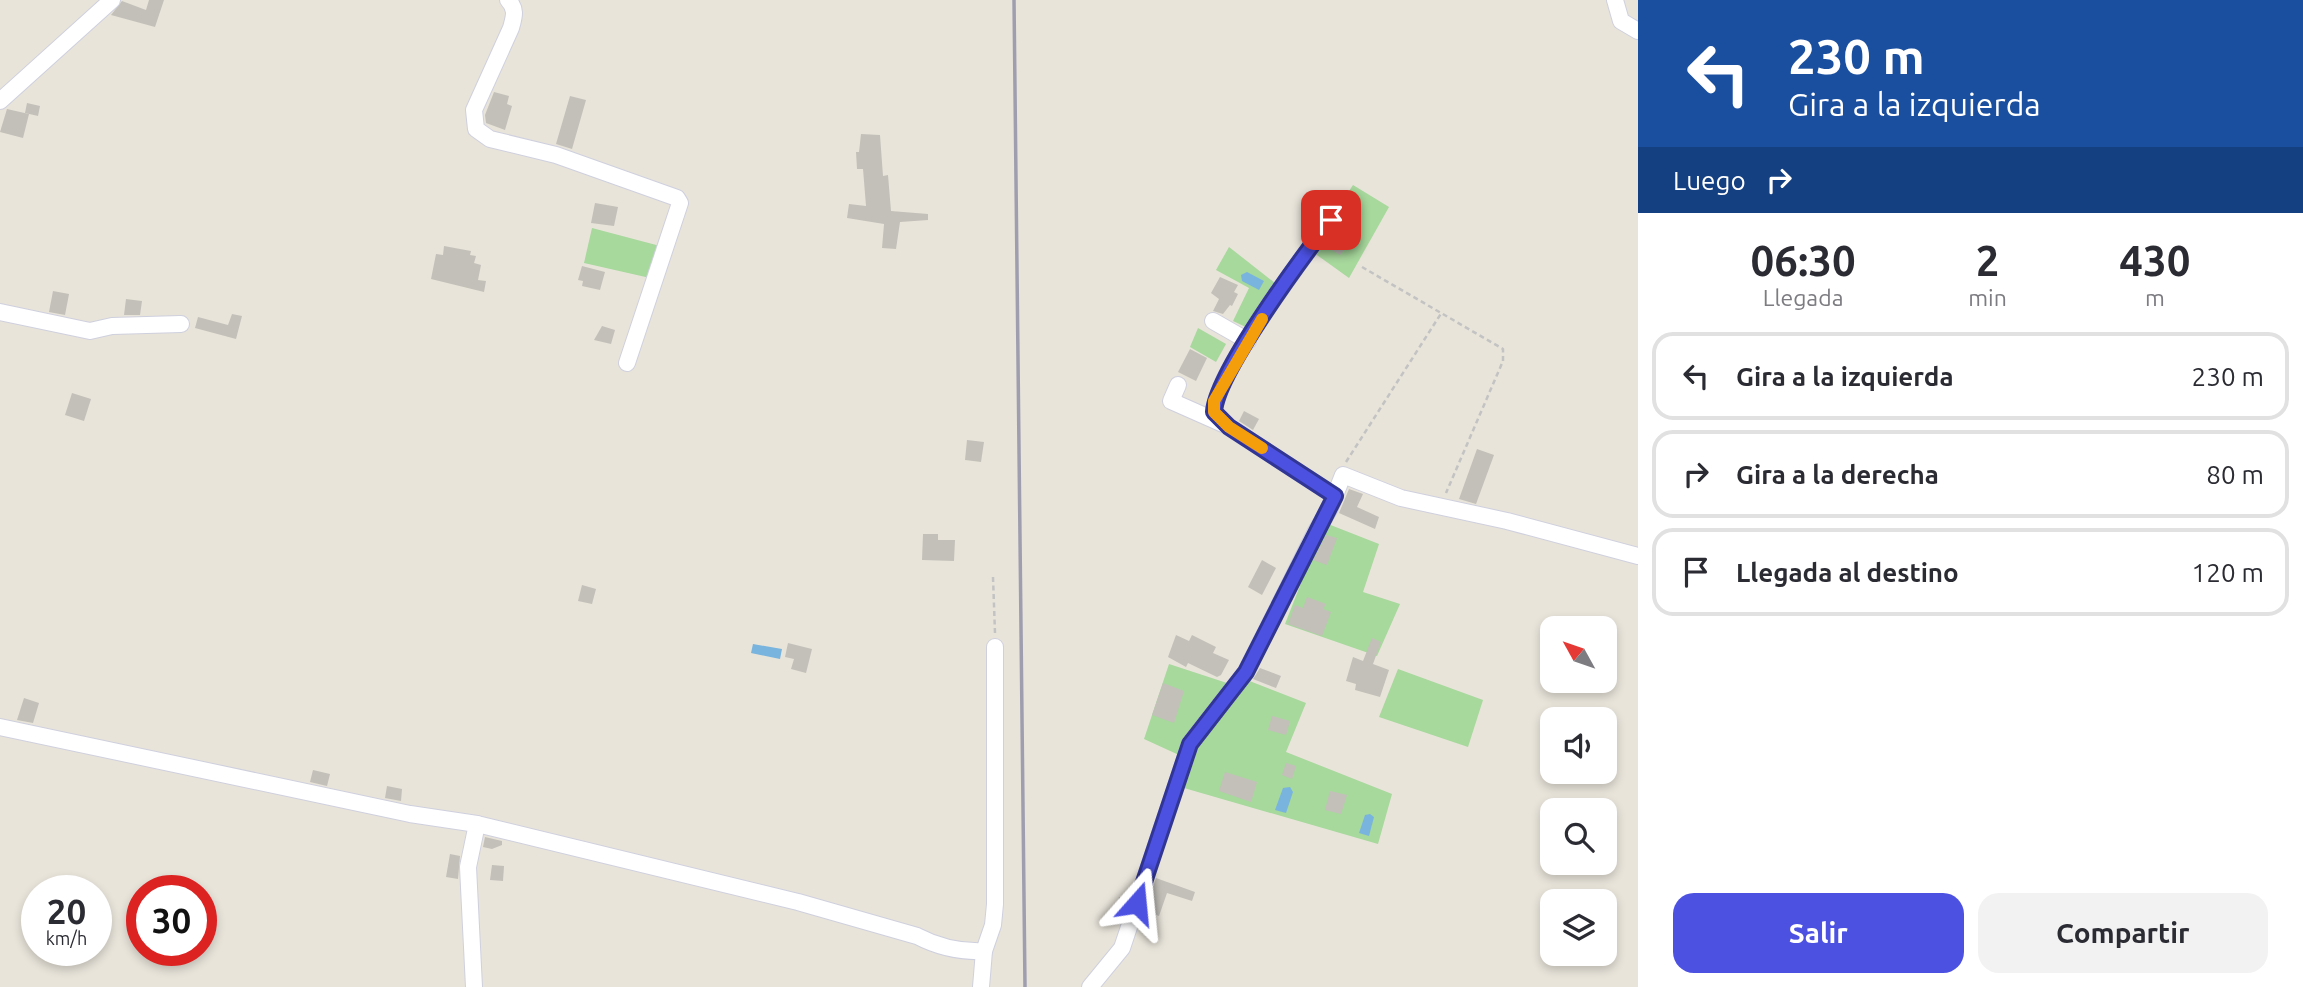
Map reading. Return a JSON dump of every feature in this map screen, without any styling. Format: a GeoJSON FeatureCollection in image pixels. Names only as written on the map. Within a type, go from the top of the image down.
{"type":"FeatureCollection","features":[{"type":"Feature","properties":{"kind":"street"},"geometry":{"type":"LineString","coordinates":[[0,101],[112,0]]}},
{"type":"Feature","properties":{"kind":"street"},"geometry":{"type":"LineString","coordinates":[[508,0],[513,5],[515,15],[512,28],[474,110],[473,119],[481,134],[505,144],[574,161],[677,198],[680,203],[627,363]]}},
{"type":"Feature","properties":{"kind":"street"},"geometry":{"type":"LineString","coordinates":[[1615,0],[1621,21],[1638,31]]}},
{"type":"Feature","properties":{"kind":"street"},"geometry":{"type":"LineString","coordinates":[[1229,427],[1214,412],[1214,401],[1295,267],[1331,220]]}},
{"type":"Feature","properties":{"kind":"street"},"geometry":{"type":"LineString","coordinates":[[0,312],[90,331],[112,326],[181,324]]}},
{"type":"Feature","properties":{"kind":"street"},"geometry":{"type":"LineString","coordinates":[[1213,321],[1248,341]]}},
{"type":"Feature","properties":{"kind":"street"},"geometry":{"type":"LineString","coordinates":[[1178,385],[1171,401],[1229,427],[1335,496]]}},
{"type":"Feature","properties":{"kind":"street"},"geometry":{"type":"LineString","coordinates":[[1090,987],[1122,948],[1190,744],[1246,672],[1343,475],[1401,498],[1638,556]]}},
{"type":"Feature","properties":{"kind":"street"},"geometry":{"type":"LineString","coordinates":[[981,987],[984,951],[993,925],[995,904],[995,647]]}},
{"type":"Feature","properties":{"kind":"street"},"geometry":{"type":"LineString","coordinates":[[0,727],[410,814],[477,824],[798,902],[918,936],[930,943],[966,951],[984,951]]}},
{"type":"Feature","properties":{"kind":"street"},"geometry":{"type":"LineString","coordinates":[[474,987],[468,867],[477,824]]}},
{"type":"Feature","properties":{"kind":"path"},"geometry":{"type":"LineString","coordinates":[[1362,267],[1498,345],[1504,356],[1443,507]]}},
{"type":"Feature","properties":{"kind":"path"},"geometry":{"type":"LineString","coordinates":[[1343,475],[1348,458],[1442,312]]}},
{"type":"Feature","properties":{"kind":"path"},"geometry":{"type":"LineString","coordinates":[[993,577],[995,647]]}},
{"type":"Feature","properties":{"kind":"green space"},"geometry":{"type":"Polygon","coordinates":[[[1353,185],[1389,207],[1349,278],[1310,250],[1353,185]]]}},
{"type":"Feature","properties":{"kind":"green space"},"geometry":{"type":"Polygon","coordinates":[[[592,228],[660,246],[650,278],[584,263],[592,228]]]}},
{"type":"Feature","properties":{"kind":"green space"},"geometry":{"type":"Polygon","coordinates":[[[1229,247],[1275,283],[1250,329],[1233,321],[1249,288],[1216,270],[1229,247]]]}},
{"type":"Feature","properties":{"kind":"green space"},"geometry":{"type":"Polygon","coordinates":[[[1198,328],[1226,344],[1216,362],[1190,347],[1198,328]]]}},
{"type":"Feature","properties":{"kind":"green space"},"geometry":{"type":"Polygon","coordinates":[[[1328,524],[1379,544],[1363,592],[1400,604],[1377,656],[1285,624],[1321,532],[1328,524]]]}},
{"type":"Feature","properties":{"kind":"green space"},"geometry":{"type":"Polygon","coordinates":[[[1169,664],[1230,684],[1234,675],[1306,703],[1286,752],[1392,794],[1378,844],[1184,788],[1192,761],[1144,739],[1169,664]]]}},
{"type":"Feature","properties":{"kind":"green space"},"geometry":{"type":"Polygon","coordinates":[[[1398,669],[1483,700],[1468,747],[1379,717],[1398,669]]]}},
{"type":"Feature","properties":{"kind":"water"},"geometry":{"type":"Polygon","coordinates":[[[1247,272],[1264,281],[1259,290],[1242,281],[1241,275],[1247,272]]]}},
{"type":"Feature","properties":{"kind":"water"},"geometry":{"type":"Polygon","coordinates":[[[753,644],[782,649],[780,659],[751,653],[753,644]]]}},
{"type":"Feature","properties":{"kind":"water"},"geometry":{"type":"Polygon","coordinates":[[[1290,787],[1293,792],[1286,813],[1275,810],[1283,788],[1290,787]]]}},
{"type":"Feature","properties":{"kind":"water"},"geometry":{"type":"Polygon","coordinates":[[[1365,815],[1374,817],[1369,836],[1359,833],[1365,815]]]}},
{"type":"Feature","properties":{"kind":"building"},"geometry":{"type":"Polygon","coordinates":[[[149,0],[164,0],[155,27],[111,15],[122,1],[146,10],[149,0]]]}},
{"type":"Feature","properties":{"kind":"building"},"geometry":{"type":"Polygon","coordinates":[[[494,92],[509,96],[507,104],[512,106],[505,130],[486,123],[485,115],[494,92]]]}},
{"type":"Feature","properties":{"kind":"building"},"geometry":{"type":"Polygon","coordinates":[[[570,96],[586,100],[572,149],[556,144],[570,96]]]}},
{"type":"Feature","properties":{"kind":"building"},"geometry":{"type":"Polygon","coordinates":[[[27,103],[40,106],[38,116],[25,113],[27,103]]]}},
{"type":"Feature","properties":{"kind":"building"},"geometry":{"type":"Polygon","coordinates":[[[7,109],[29,114],[23,138],[0,132],[7,109]]]}},
{"type":"Feature","properties":{"kind":"building"},"geometry":{"type":"Polygon","coordinates":[[[861,134],[880,135],[883,176],[888,175],[891,211],[928,214],[928,220],[900,222],[896,249],[882,248],[884,224],[847,218],[849,204],[866,206],[863,169],[857,169],[856,152],[859,152],[861,134]]]}},
{"type":"Feature","properties":{"kind":"building"},"geometry":{"type":"Polygon","coordinates":[[[595,203],[618,207],[614,226],[591,223],[595,203]]]}},
{"type":"Feature","properties":{"kind":"building"},"geometry":{"type":"Polygon","coordinates":[[[1340,224],[1353,232],[1349,239],[1352,241],[1340,255],[1325,246],[1340,224]]]}},
{"type":"Feature","properties":{"kind":"building"},"geometry":{"type":"Polygon","coordinates":[[[444,246],[471,251],[470,255],[476,256],[474,263],[481,265],[478,280],[486,281],[484,292],[431,279],[436,254],[443,255],[444,246]]]}},
{"type":"Feature","properties":{"kind":"building"},"geometry":{"type":"Polygon","coordinates":[[[582,266],[605,272],[600,290],[582,286],[583,281],[578,280],[582,266]]]}},
{"type":"Feature","properties":{"kind":"building"},"geometry":{"type":"Polygon","coordinates":[[[1220,277],[1238,285],[1234,292],[1238,294],[1232,306],[1223,314],[1213,311],[1219,299],[1211,293],[1220,277]]]}},
{"type":"Feature","properties":{"kind":"building"},"geometry":{"type":"Polygon","coordinates":[[[53,291],[69,294],[65,315],[49,312],[53,291]]]}},
{"type":"Feature","properties":{"kind":"building"},"geometry":{"type":"Polygon","coordinates":[[[126,299],[142,301],[140,315],[124,315],[126,299]]]}},
{"type":"Feature","properties":{"kind":"building"},"geometry":{"type":"Polygon","coordinates":[[[232,314],[242,316],[236,339],[195,328],[198,317],[228,325],[232,314]]]}},
{"type":"Feature","properties":{"kind":"building"},"geometry":{"type":"Polygon","coordinates":[[[602,326],[615,330],[611,344],[594,340],[602,326]]]}},
{"type":"Feature","properties":{"kind":"building"},"geometry":{"type":"Polygon","coordinates":[[[1190,349],[1207,358],[1196,381],[1178,372],[1190,349]]]}},
{"type":"Feature","properties":{"kind":"building"},"geometry":{"type":"Polygon","coordinates":[[[72,393],[91,399],[84,421],[65,415],[72,393]]]}},
{"type":"Feature","properties":{"kind":"building"},"geometry":{"type":"Polygon","coordinates":[[[1244,411],[1259,419],[1253,430],[1239,421],[1244,411]]]}},
{"type":"Feature","properties":{"kind":"building"},"geometry":{"type":"Polygon","coordinates":[[[967,440],[984,442],[981,462],[965,460],[967,440]]]}},
{"type":"Feature","properties":{"kind":"building"},"geometry":{"type":"Polygon","coordinates":[[[1477,449],[1494,455],[1476,504],[1459,499],[1477,449]]]}},
{"type":"Feature","properties":{"kind":"building"},"geometry":{"type":"Polygon","coordinates":[[[1349,489],[1363,494],[1357,507],[1379,517],[1375,529],[1339,513],[1349,489]]]}},
{"type":"Feature","properties":{"kind":"building"},"geometry":{"type":"Polygon","coordinates":[[[923,534],[938,534],[938,540],[955,540],[954,561],[922,560],[923,534]]]}},
{"type":"Feature","properties":{"kind":"building"},"geometry":{"type":"Polygon","coordinates":[[[1326,535],[1337,538],[1327,565],[1313,560],[1326,535]]]}},
{"type":"Feature","properties":{"kind":"building"},"geometry":{"type":"Polygon","coordinates":[[[1262,560],[1276,568],[1262,595],[1248,587],[1262,560]]]}},
{"type":"Feature","properties":{"kind":"building"},"geometry":{"type":"Polygon","coordinates":[[[582,585],[596,589],[592,604],[578,601],[582,585]]]}},
{"type":"Feature","properties":{"kind":"building"},"geometry":{"type":"Polygon","coordinates":[[[1307,597],[1326,604],[1323,609],[1331,612],[1322,636],[1288,624],[1295,605],[1303,608],[1307,597]]]}},
{"type":"Feature","properties":{"kind":"building"},"geometry":{"type":"Polygon","coordinates":[[[1176,635],[1189,641],[1192,635],[1216,647],[1213,653],[1229,660],[1221,675],[1217,677],[1188,663],[1186,667],[1168,657],[1176,635]]]}},
{"type":"Feature","properties":{"kind":"building"},"geometry":{"type":"Polygon","coordinates":[[[1372,638],[1381,642],[1373,664],[1389,670],[1380,697],[1355,690],[1356,684],[1346,681],[1353,657],[1363,661],[1372,638]]]}},
{"type":"Feature","properties":{"kind":"building"},"geometry":{"type":"Polygon","coordinates":[[[788,643],[812,649],[806,673],[791,669],[794,659],[785,657],[788,643]]]}},
{"type":"Feature","properties":{"kind":"building"},"geometry":{"type":"Polygon","coordinates":[[[1260,668],[1281,676],[1276,688],[1253,679],[1260,668]]]}},
{"type":"Feature","properties":{"kind":"building"},"geometry":{"type":"Polygon","coordinates":[[[1163,683],[1184,691],[1174,723],[1152,715],[1163,683]]]}},
{"type":"Feature","properties":{"kind":"building"},"geometry":{"type":"Polygon","coordinates":[[[24,698],[39,703],[33,723],[17,720],[24,698]]]}},
{"type":"Feature","properties":{"kind":"building"},"geometry":{"type":"Polygon","coordinates":[[[1272,716],[1290,721],[1286,735],[1268,730],[1272,716]]]}},
{"type":"Feature","properties":{"kind":"building"},"geometry":{"type":"Polygon","coordinates":[[[1286,763],[1296,766],[1292,779],[1282,775],[1286,763]]]}},
{"type":"Feature","properties":{"kind":"building"},"geometry":{"type":"Polygon","coordinates":[[[313,770],[330,774],[327,786],[310,782],[313,770]]]}},
{"type":"Feature","properties":{"kind":"building"},"geometry":{"type":"Polygon","coordinates":[[[1225,772],[1257,782],[1251,802],[1219,791],[1225,772]]]}},
{"type":"Feature","properties":{"kind":"building"},"geometry":{"type":"Polygon","coordinates":[[[387,786],[402,789],[401,801],[385,798],[387,786]]]}},
{"type":"Feature","properties":{"kind":"building"},"geometry":{"type":"Polygon","coordinates":[[[1330,791],[1347,795],[1341,814],[1325,810],[1330,791]]]}},
{"type":"Feature","properties":{"kind":"building"},"geometry":{"type":"Polygon","coordinates":[[[485,837],[502,841],[502,845],[492,849],[483,847],[485,837]]]}},
{"type":"Feature","properties":{"kind":"building"},"geometry":{"type":"Polygon","coordinates":[[[450,854],[460,856],[458,879],[446,877],[450,854]]]}},
{"type":"Feature","properties":{"kind":"building"},"geometry":{"type":"Polygon","coordinates":[[[492,865],[504,866],[503,881],[490,880],[492,865]]]}},
{"type":"Feature","properties":{"kind":"building"},"geometry":{"type":"Polygon","coordinates":[[[1156,878],[1195,892],[1192,901],[1167,893],[1159,916],[1145,911],[1156,878]]]}},
{"type":"Feature","properties":{"kind":"building"},"geometry":{"type":"Polygon","coordinates":[[[1119,897],[1127,899],[1120,920],[1113,918],[1119,897]]]}},
{"type":"Feature","properties":{"kind":"railway"},"geometry":{"type":"LineString","coordinates":[[1014,0],[1025,987]]}},
{"type":"Feature","properties":{"kind":"slow traffic"},"geometry":{"type":"LineString","coordinates":[[1262,319],[1214,401],[1214,412],[1229,427],[1262,448]]}},
{"type":"Feature","properties":{"kind":"route"},"geometry":{"type":"LineString","coordinates":[[1137,903],[1190,744],[1246,672],[1335,496],[1229,427],[1214,412],[1214,401],[1235,362],[1295,267],[1331,220]]}}]}
